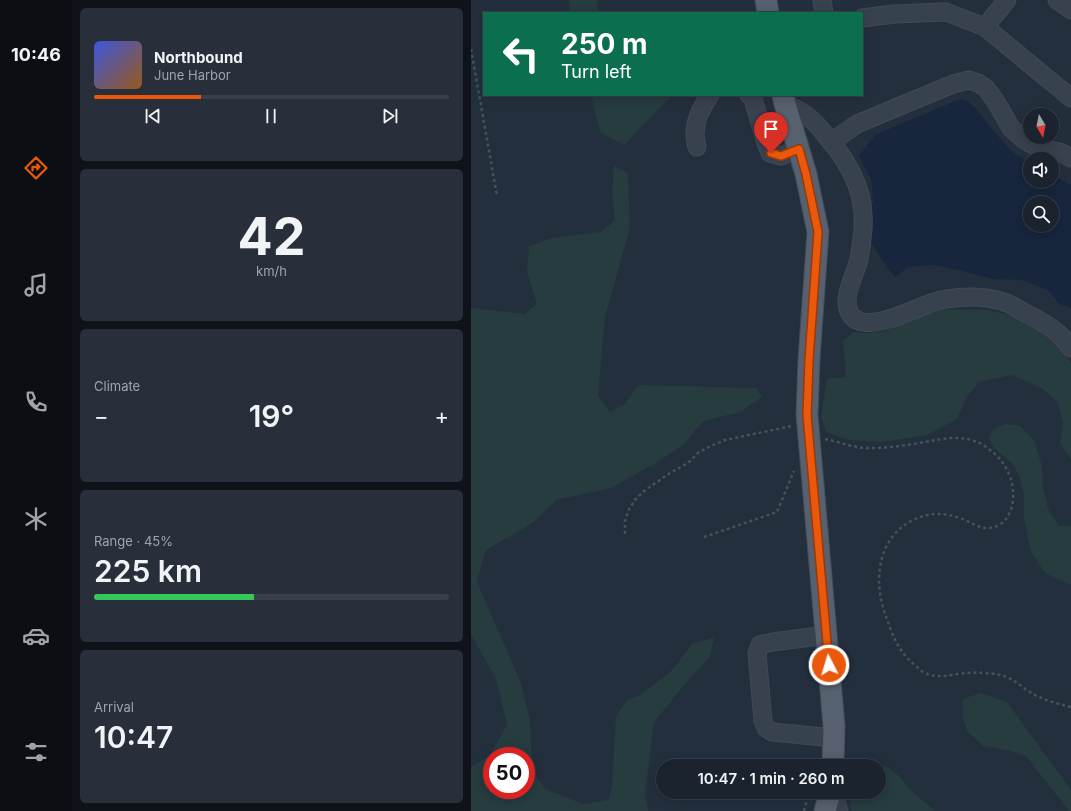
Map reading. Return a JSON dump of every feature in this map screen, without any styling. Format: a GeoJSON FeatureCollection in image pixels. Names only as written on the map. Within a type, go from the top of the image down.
{"type":"FeatureCollection","features":[{"type":"Feature","properties":{"kind":"main road"},"geometry":{"type":"LineString","coordinates":[[766,0],[768,12]]}},
{"type":"Feature","properties":{"kind":"main road"},"geometry":{"type":"LineString","coordinates":[[784,99],[806,174],[818,232],[809,360],[807,415],[834,726],[833,759]]}},
{"type":"Feature","properties":{"kind":"main road"},"geometry":{"type":"LineString","coordinates":[[825,811],[829,799]]}},
{"type":"Feature","properties":{"kind":"street"},"geometry":{"type":"LineString","coordinates":[[822,0],[824,12]]}},
{"type":"Feature","properties":{"kind":"street"},"geometry":{"type":"LineString","coordinates":[[985,27],[1007,0]]}},
{"type":"Feature","properties":{"kind":"street"},"geometry":{"type":"LineString","coordinates":[[1057,0],[1071,10]]}},
{"type":"Feature","properties":{"kind":"street"},"geometry":{"type":"LineString","coordinates":[[863,18],[894,7],[946,12],[985,27],[1071,98]]}},
{"type":"Feature","properties":{"kind":"street"},"geometry":{"type":"LineString","coordinates":[[831,142],[857,124],[953,84],[969,80],[986,88],[1011,128],[1023,139],[1035,146],[1062,153],[1071,158]]}},
{"type":"Feature","properties":{"kind":"street"},"geometry":{"type":"LineString","coordinates":[[697,148],[695,134],[698,118],[709,96]]}},
{"type":"Feature","properties":{"kind":"street"},"geometry":{"type":"LineString","coordinates":[[750,96],[753,98],[765,140],[771,153],[781,156],[799,149]]}},
{"type":"Feature","properties":{"kind":"street"},"geometry":{"type":"LineString","coordinates":[[784,99],[806,114],[817,125],[840,152],[855,179],[861,198],[863,213],[863,237],[859,261],[847,299],[848,311],[855,318],[864,322],[874,323],[942,300],[986,298],[1007,304],[1036,318],[1059,334],[1071,348]]}},
{"type":"Feature","properties":{"kind":"street"},"geometry":{"type":"LineString","coordinates":[[826,635],[760,645],[757,653],[763,721],[766,728],[772,732],[834,738]]}},
{"type":"Feature","properties":{"kind":"street"},"geometry":{"type":"LineString","coordinates":[[835,799],[839,811]]}},
{"type":"Feature","properties":{"kind":"path"},"geometry":{"type":"LineString","coordinates":[[471,49],[497,196]]}},
{"type":"Feature","properties":{"kind":"path"},"geometry":{"type":"LineString","coordinates":[[625,534],[625,521],[628,510],[644,491],[688,463],[699,452],[725,440],[740,436],[809,438],[836,441],[856,447],[870,449],[959,437],[974,441],[990,449],[1003,462],[1009,474],[1013,491],[1013,506],[1006,520],[992,528],[983,528],[958,517],[944,514],[931,514],[921,516],[902,526],[895,532],[887,544],[881,563],[879,580],[881,600],[893,636],[899,649],[924,673],[936,676],[968,673],[1001,675],[1011,678],[1035,695],[1055,703],[1071,707]]}},
{"type":"Feature","properties":{"kind":"path"},"geometry":{"type":"LineString","coordinates":[[704,536],[777,512],[809,438]]}},
{"type":"Feature","properties":{"kind":"path"},"geometry":{"type":"LineString","coordinates":[[804,811],[807,799]]}},
{"type":"Feature","properties":{"kind":"green space"},"geometry":{"type":"Polygon","coordinates":[[[569,0],[598,0],[597,12],[571,12],[569,0]]]}},
{"type":"Feature","properties":{"kind":"green space"},"geometry":{"type":"Polygon","coordinates":[[[591,96],[671,96],[624,145],[600,132],[591,96]]]}},
{"type":"Feature","properties":{"kind":"green space"},"geometry":{"type":"Polygon","coordinates":[[[614,165],[628,174],[630,227],[605,317],[598,396],[610,412],[625,404],[638,385],[757,388],[762,397],[740,412],[703,421],[684,444],[661,460],[611,488],[556,500],[534,522],[486,550],[477,582],[521,683],[530,720],[531,747],[495,747],[507,725],[496,679],[471,634],[471,308],[525,314],[537,304],[527,272],[529,246],[551,238],[601,232],[615,220],[612,192],[614,165]]]}},
{"type":"Feature","properties":{"kind":"green space"},"geometry":{"type":"Polygon","coordinates":[[[944,309],[988,310],[1028,320],[1061,345],[1071,363],[1071,459],[1060,443],[1063,424],[1058,402],[1043,389],[1012,375],[979,382],[966,398],[957,419],[927,435],[882,442],[849,440],[826,432],[821,416],[827,379],[846,377],[843,341],[853,332],[867,333],[885,331],[907,321],[944,309]]]}},
{"type":"Feature","properties":{"kind":"green space"},"geometry":{"type":"Polygon","coordinates":[[[1004,424],[1019,425],[1034,440],[1042,466],[1043,487],[1048,509],[1059,526],[1071,526],[1071,585],[1045,573],[1031,552],[1024,517],[1024,495],[1021,481],[1014,465],[995,449],[989,439],[991,431],[1004,424]]]}},
{"type":"Feature","properties":{"kind":"green space"},"geometry":{"type":"Polygon","coordinates":[[[714,638],[710,657],[689,679],[654,722],[645,793],[648,811],[471,811],[471,767],[483,759],[483,799],[535,799],[535,774],[545,789],[583,804],[609,800],[612,785],[616,717],[626,701],[642,694],[672,670],[693,643],[714,638]]]}},
{"type":"Feature","properties":{"kind":"green space"},"geometry":{"type":"Polygon","coordinates":[[[981,693],[1007,702],[1071,790],[1071,811],[1069,811],[1026,756],[1006,750],[983,746],[967,731],[963,717],[962,699],[981,693]]]}},
{"type":"Feature","properties":{"kind":"green space"},"geometry":{"type":"Polygon","coordinates":[[[886,766],[899,776],[910,790],[935,811],[851,811],[850,799],[886,799],[886,766]]]}},
{"type":"Feature","properties":{"kind":"water"},"geometry":{"type":"Polygon","coordinates":[[[961,99],[967,101],[976,108],[1011,151],[1023,159],[1023,188],[1059,188],[1059,179],[1071,185],[1071,308],[1060,304],[1047,290],[1023,280],[993,279],[932,265],[908,267],[895,277],[870,241],[869,216],[873,202],[871,179],[859,156],[875,135],[961,99]]]}},
{"type":"Feature","properties":{"kind":"route"},"geometry":{"type":"LineString","coordinates":[[771,153],[781,156],[799,149],[806,174],[818,232],[809,360],[807,415],[829,665]]}}]}
